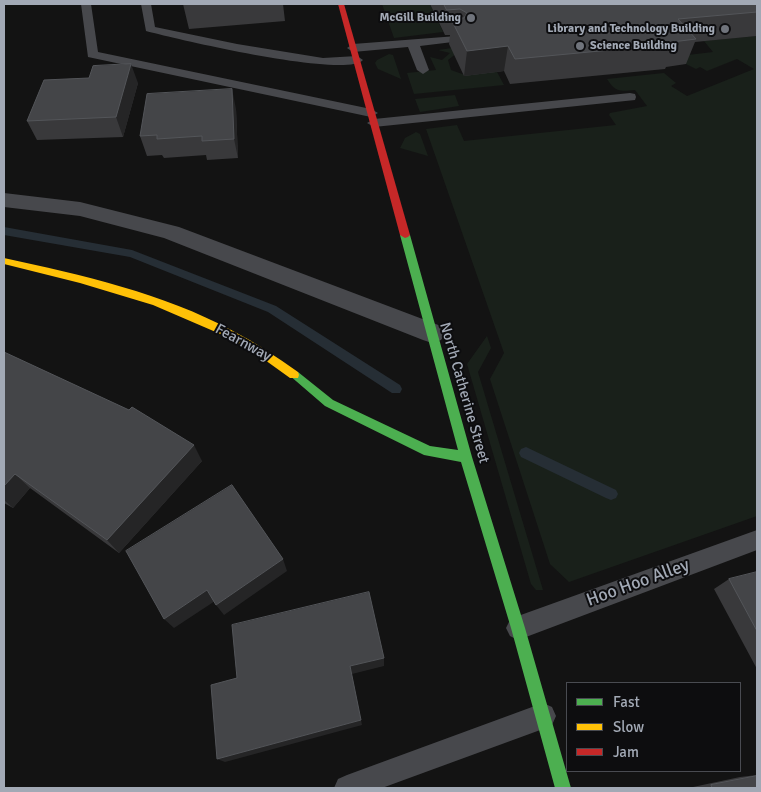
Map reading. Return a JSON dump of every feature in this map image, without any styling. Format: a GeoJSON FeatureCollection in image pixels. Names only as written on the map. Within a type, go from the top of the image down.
{"type":"FeatureCollection","features":[{"type":"Feature","properties":{"kind":"street","name":"North Catherine Street"},"geometry":{"type":"LineString","coordinates":[[341,4],[466,457],[518,628],[563,788]]}},
{"type":"Feature","properties":{"kind":"street"},"geometry":{"type":"LineString","coordinates":[[4,200],[80,209],[170,232],[432,333]]}},
{"type":"Feature","properties":{"kind":"street","name":"Fearnway"},"geometry":{"type":"LineString","coordinates":[[4,261],[62,274],[145,298],[211,325],[272,358],[329,403],[428,451],[466,457]]}},
{"type":"Feature","properties":{"kind":"lane"},"geometry":{"type":"LineString","coordinates":[[86,4],[92,54],[372,118],[630,97]]}},
{"type":"Feature","properties":{"kind":"lane"},"geometry":{"type":"LineString","coordinates":[[146,4],[150,29],[237,48],[323,62],[413,43],[457,39]]}},
{"type":"Feature","properties":{"kind":"lane"},"geometry":{"type":"LineString","coordinates":[[413,43],[423,70]]}},
{"type":"Feature","properties":{"kind":"lane","name":"Hoo Hoo Alley"},"geometry":{"type":"LineString","coordinates":[[518,628],[757,540]]}},
{"type":"Feature","properties":{"kind":"lane"},"geometry":{"type":"LineString","coordinates":[[347,788],[543,716]]}},
{"type":"Feature","properties":{"kind":"shaded area"},"geometry":{"type":"Polygon","coordinates":[[[382,4],[430,4],[443,32],[394,38],[382,4]]]}},
{"type":"Feature","properties":{"kind":"shaded area"},"geometry":{"type":"Polygon","coordinates":[[[757,36],[757,516],[569,582],[550,564],[490,379],[504,353],[426,129],[457,125],[464,141],[616,125],[609,115],[610,113],[647,106],[635,90],[616,89],[607,79],[664,73],[676,83],[671,86],[687,96],[754,69],[737,59],[707,71],[700,67],[696,69],[686,64],[679,56],[713,52],[704,41],[757,36]]]}},
{"type":"Feature","properties":{"kind":"shaded area"},"geometry":{"type":"Polygon","coordinates":[[[466,46],[448,60],[451,70],[465,75],[496,70],[504,85],[414,94],[407,73],[436,70],[430,57],[442,60],[450,53],[438,50],[466,46]]]}},
{"type":"Feature","properties":{"kind":"shaded area"},"geometry":{"type":"Polygon","coordinates":[[[389,54],[393,55],[401,79],[378,69],[375,63],[389,54]]]}},
{"type":"Feature","properties":{"kind":"shaded area"},"geometry":{"type":"Polygon","coordinates":[[[455,95],[459,106],[420,112],[415,99],[455,95]]]}},
{"type":"Feature","properties":{"kind":"shaded area"},"geometry":{"type":"Polygon","coordinates":[[[416,132],[420,134],[428,156],[400,148],[405,138],[416,132]]]}},
{"type":"Feature","properties":{"kind":"shaded area"},"geometry":{"type":"Polygon","coordinates":[[[487,336],[491,348],[478,372],[543,590],[536,590],[531,584],[467,364],[487,336]]]}},
{"type":"Feature","properties":{"kind":"building"},"geometry":{"type":"Polygon","coordinates":[[[444,4],[757,4],[757,12],[678,19],[696,39],[672,42],[674,44],[515,59],[508,46],[467,51],[451,19],[464,18],[467,13],[460,9],[447,10],[444,4]]]}},
{"type":"Feature","properties":{"kind":"building"},"geometry":{"type":"Polygon","coordinates":[[[131,64],[116,117],[27,121],[44,80],[89,78],[93,66],[131,64]]]}},
{"type":"Feature","properties":{"kind":"building"},"geometry":{"type":"Polygon","coordinates":[[[232,89],[234,139],[202,141],[202,136],[157,139],[157,135],[140,136],[147,94],[232,89]]]}},
{"type":"Feature","properties":{"kind":"building"},"geometry":{"type":"Polygon","coordinates":[[[4,352],[129,410],[132,407],[194,445],[107,540],[15,474],[4,486],[4,352]]]}},
{"type":"Feature","properties":{"kind":"building"},"geometry":{"type":"Polygon","coordinates":[[[232,485],[283,559],[216,605],[207,590],[164,619],[126,551],[232,485]]]}},
{"type":"Feature","properties":{"kind":"building"},"geometry":{"type":"Polygon","coordinates":[[[757,572],[757,631],[729,579],[757,572]]]}},
{"type":"Feature","properties":{"kind":"building"},"geometry":{"type":"Polygon","coordinates":[[[369,592],[384,658],[350,666],[361,720],[217,759],[211,685],[237,678],[232,625],[369,592]]]}},
{"type":"Feature","properties":{"kind":"building"},"geometry":{"type":"Polygon","coordinates":[[[757,776],[757,788],[712,788],[711,785],[757,776]]]}},
{"type":"Feature","properties":{"kind":"waterway"},"geometry":{"type":"LineString","coordinates":[[4,231],[132,254],[272,309],[396,389]]}},
{"type":"Feature","properties":{"kind":"waterway"},"geometry":{"type":"LineString","coordinates":[[526,453],[611,494]]}},
{"type":"Feature","properties":{"kind":"traffic: fast"},"geometry":{"type":"LineString","coordinates":[[405,235],[466,457],[518,628],[563,788]]}},
{"type":"Feature","properties":{"kind":"traffic: fast"},"geometry":{"type":"LineString","coordinates":[[294,375],[329,403],[428,451],[466,457]]}},
{"type":"Feature","properties":{"kind":"traffic: slow"},"geometry":{"type":"LineString","coordinates":[[4,261],[119,290],[193,316],[262,352],[294,375]]}},
{"type":"Feature","properties":{"kind":"traffic: jam"},"geometry":{"type":"LineString","coordinates":[[341,4],[405,235]]}},
{"type":"Feature","properties":{"kind":"place","name":"McGill Building"},"geometry":{"type":"Point","coordinates":[471,18]}},
{"type":"Feature","properties":{"kind":"place","name":"Library and Technology Building"},"geometry":{"type":"Point","coordinates":[725,29]}},
{"type":"Feature","properties":{"kind":"place","name":"Science Building"},"geometry":{"type":"Point","coordinates":[580,46]}}]}
